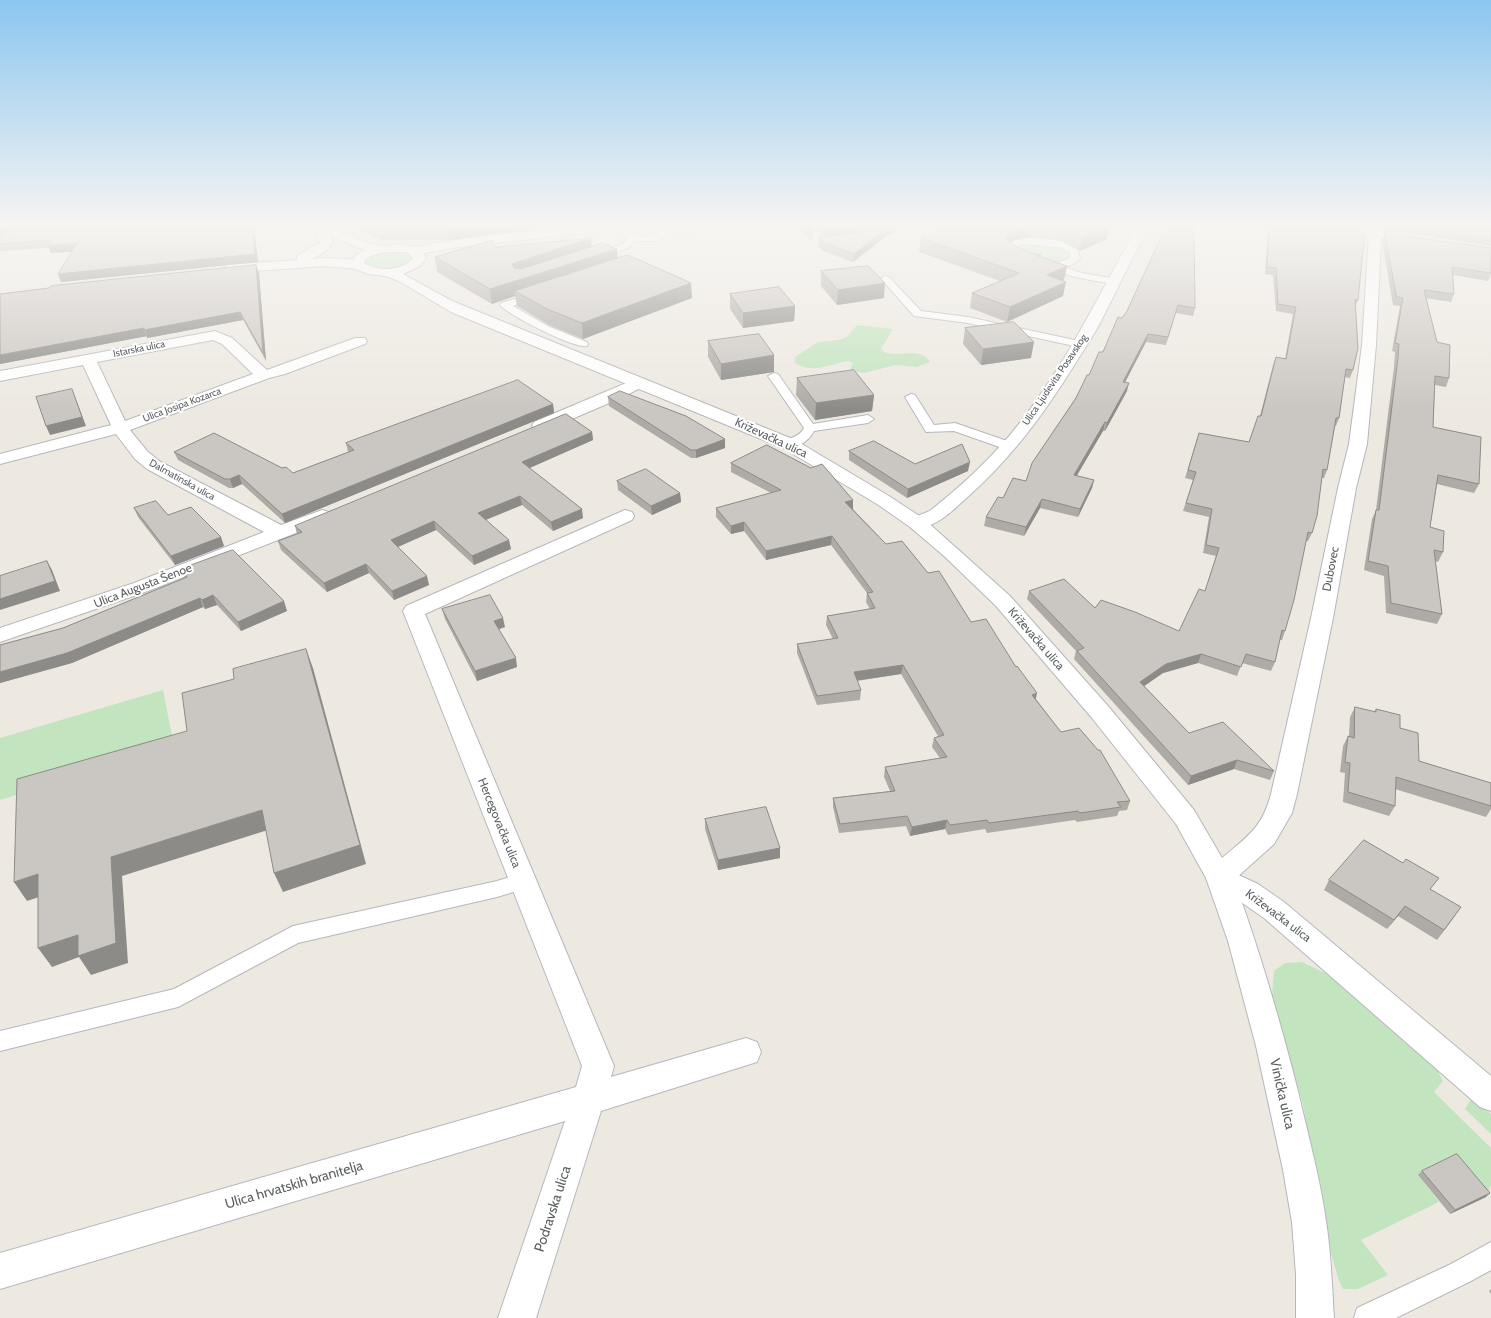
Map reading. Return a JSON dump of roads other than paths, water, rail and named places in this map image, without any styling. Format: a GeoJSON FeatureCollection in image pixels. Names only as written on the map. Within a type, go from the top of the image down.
{"type":"FeatureCollection","features":[{"type":"Feature","properties":{"kind":"street","name":"Križevačka ulica"},"geometry":{"type":"LineString","coordinates":[[417,287],[456,309],[480,317],[502,328],[790,444],[851,480],[917,523],[951,552],[1003,601],[1100,712],[1185,816],[1219,877],[1248,892],[1280,915],[1491,1096]]}},
{"type":"Feature","properties":{"kind":"street","name":"Križevačka ulica"},"geometry":{"type":"LineString","coordinates":[[437,287],[469,307],[480,317]]}},
{"type":"Feature","properties":{"kind":"street","name":"Ulica Ljudevita Posavskog"},"geometry":{"type":"LineString","coordinates":[[917,523],[936,515],[1009,446],[1040,407],[1091,326],[1110,287]]}},
{"type":"Feature","properties":{"kind":"street","name":"Dubovec"},"geometry":{"type":"LineString","coordinates":[[1219,877],[1265,837],[1279,813],[1284,794],[1322,618],[1347,488],[1358,444],[1370,345],[1373,287]]}},
{"type":"Feature","properties":{"kind":"street","name":"Istarska ulica"},"geometry":{"type":"LineString","coordinates":[[0,376],[215,335],[227,341],[264,375]]}},
{"type":"Feature","properties":{"kind":"street","name":"Ulica Josipa Kozarca"},"geometry":{"type":"LineString","coordinates":[[0,459],[120,428],[360,341]]}},
{"type":"Feature","properties":{"kind":"street","name":"Dalmatinska ulica"},"geometry":{"type":"LineString","coordinates":[[88,359],[120,428],[135,450],[153,465],[280,533]]}},
{"type":"Feature","properties":{"kind":"street"},"geometry":{"type":"LineString","coordinates":[[527,431],[615,395],[638,383]]}},
{"type":"Feature","properties":{"kind":"street","name":"Ulica Augusta Šenoe"},"geometry":{"type":"LineString","coordinates":[[0,635],[121,595],[337,510]]}},
{"type":"Feature","properties":{"kind":"street","name":"Hercegovačka ulica"},"geometry":{"type":"LineString","coordinates":[[589,1099],[598,1066],[414,611],[625,516]]}},
{"type":"Feature","properties":{"kind":"street","name":"Vinička ulica"},"geometry":{"type":"LineString","coordinates":[[1219,877],[1242,941],[1271,1046],[1300,1170],[1310,1222],[1314,1275],[1315,1318]]}},
{"type":"Feature","properties":{"kind":"street"},"geometry":{"type":"LineString","coordinates":[[589,1099],[746,1052]]}},
{"type":"Feature","properties":{"kind":"street","name":"Ulica hrvatskih branitelja"},"geometry":{"type":"LineString","coordinates":[[0,1271],[589,1099]]}},
{"type":"Feature","properties":{"kind":"street","name":"Podravska ulica"},"geometry":{"type":"LineString","coordinates":[[517,1318],[589,1099]]}},
{"type":"Feature","properties":{"kind":"lane"},"geometry":{"type":"LineString","coordinates":[[893,287],[918,314],[968,320],[1079,344]]}},
{"type":"Feature","properties":{"kind":"lane"},"geometry":{"type":"LineString","coordinates":[[548,291],[505,305],[544,328],[583,344]]}},
{"type":"Feature","properties":{"kind":"lane"},"geometry":{"type":"LineString","coordinates":[[774,376],[810,428]]}},
{"type":"Feature","properties":{"kind":"lane"},"geometry":{"type":"LineString","coordinates":[[911,397],[930,429],[955,427],[1009,446]]}},
{"type":"Feature","properties":{"kind":"lane"},"geometry":{"type":"LineString","coordinates":[[810,428],[868,419]]}},
{"type":"Feature","properties":{"kind":"lane"},"geometry":{"type":"LineString","coordinates":[[790,444],[805,437],[810,428]]}},
{"type":"Feature","properties":{"kind":"lane"},"geometry":{"type":"LineString","coordinates":[[0,1041],[178,997],[293,935],[498,889],[523,881]]}},
{"type":"Feature","properties":{"kind":"lane"},"geometry":{"type":"LineString","coordinates":[[1367,1318],[1460,1273],[1491,1255]]}}]}
